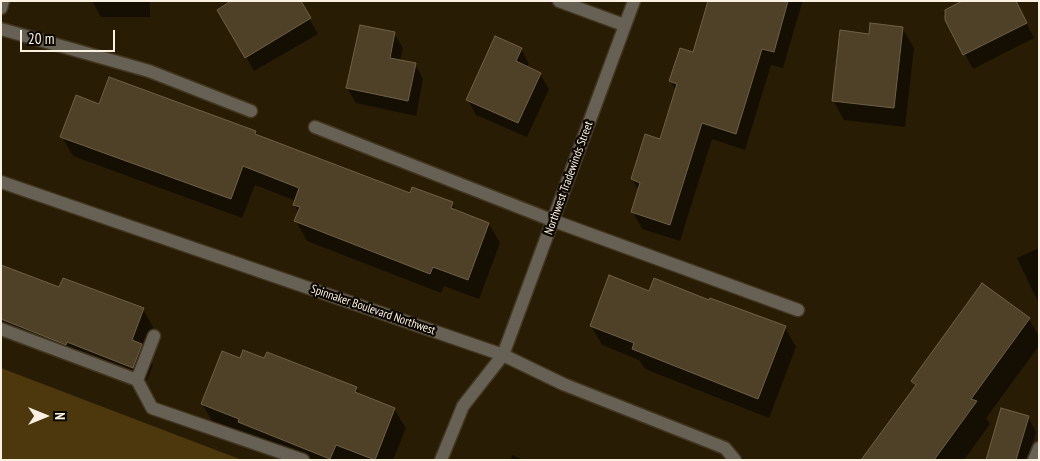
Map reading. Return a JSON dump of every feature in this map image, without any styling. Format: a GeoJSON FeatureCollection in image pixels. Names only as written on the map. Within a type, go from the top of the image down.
{"type":"FeatureCollection","features":[{"type":"Feature","properties":{"kind":"street"},"geometry":{"type":"LineString","coordinates":[[1,8],[3,1]]}},
{"type":"Feature","properties":{"kind":"street"},"geometry":{"type":"LineString","coordinates":[[559,1],[624,25]]}},
{"type":"Feature","properties":{"kind":"street","name":"Northwest Tradewinds Street"},"geometry":{"type":"LineString","coordinates":[[441,460],[463,406],[503,354],[554,221],[634,1]]}},
{"type":"Feature","properties":{"kind":"street"},"geometry":{"type":"LineString","coordinates":[[1,29],[149,71],[251,111]]}},
{"type":"Feature","properties":{"kind":"street"},"geometry":{"type":"LineString","coordinates":[[315,127],[554,221],[798,310]]}},
{"type":"Feature","properties":{"kind":"street","name":"Spinnaker Boulevard Northwest"},"geometry":{"type":"LineString","coordinates":[[1,182],[503,354],[563,384],[724,448],[735,460]]}},
{"type":"Feature","properties":{"kind":"street"},"geometry":{"type":"LineString","coordinates":[[1,329],[137,380],[152,408],[303,460]]}},
{"type":"Feature","properties":{"kind":"street"},"geometry":{"type":"LineString","coordinates":[[137,380],[154,336]]}},
{"type":"Feature","properties":{"kind":"street"},"geometry":{"type":"LineString","coordinates":[[1034,460],[1039,448]]}},
{"type":"Feature","properties":{"kind":"shaded area"},"geometry":{"type":"Polygon","coordinates":[[[1,368],[242,460],[1,460],[1,368]]]}},
{"type":"Feature","properties":{"kind":"building"},"geometry":{"type":"Polygon","coordinates":[[[231,1],[301,1],[311,18],[245,58],[217,10],[231,1]]]}},
{"type":"Feature","properties":{"kind":"building"},"geometry":{"type":"Polygon","coordinates":[[[708,1],[788,1],[774,52],[762,49],[736,134],[702,123],[670,225],[631,212],[640,183],[631,179],[645,134],[660,139],[677,84],[669,81],[680,48],[693,52],[708,1]]]}},
{"type":"Feature","properties":{"kind":"building"},"geometry":{"type":"Polygon","coordinates":[[[962,1],[1016,1],[1027,23],[963,55],[945,20],[945,10],[962,1]]]}},
{"type":"Feature","properties":{"kind":"building"},"geometry":{"type":"Polygon","coordinates":[[[870,23],[903,27],[894,108],[832,101],[840,30],[869,34],[870,23]]]}},
{"type":"Feature","properties":{"kind":"building"},"geometry":{"type":"Polygon","coordinates":[[[360,25],[395,32],[390,58],[416,63],[408,101],[346,88],[360,25]]]}},
{"type":"Feature","properties":{"kind":"building"},"geometry":{"type":"Polygon","coordinates":[[[495,36],[522,48],[516,61],[541,73],[518,123],[466,100],[495,36]]]}},
{"type":"Feature","properties":{"kind":"building"},"geometry":{"type":"Polygon","coordinates":[[[109,77],[256,131],[255,134],[410,193],[412,187],[453,202],[451,208],[489,223],[468,280],[433,267],[430,274],[294,221],[300,207],[293,205],[299,188],[243,166],[231,199],[60,137],[76,95],[99,104],[109,77]]]}},
{"type":"Feature","properties":{"kind":"building"},"geometry":{"type":"Polygon","coordinates":[[[1,265],[59,287],[63,278],[144,308],[132,340],[142,344],[133,368],[67,342],[66,345],[1,319],[1,265]]]}},
{"type":"Feature","properties":{"kind":"building"},"geometry":{"type":"Polygon","coordinates":[[[609,275],[649,291],[654,278],[709,300],[710,298],[786,326],[758,399],[632,349],[634,343],[590,326],[609,275]]]}},
{"type":"Feature","properties":{"kind":"building"},"geometry":{"type":"Polygon","coordinates":[[[982,283],[1030,318],[971,399],[977,401],[934,460],[861,460],[916,385],[911,381],[982,283]]]}},
{"type":"Feature","properties":{"kind":"building"},"geometry":{"type":"Polygon","coordinates":[[[243,350],[264,358],[267,352],[357,387],[355,392],[395,408],[375,460],[336,445],[330,459],[238,422],[239,419],[201,404],[222,351],[240,358],[243,350]]]}},
{"type":"Feature","properties":{"kind":"building"},"geometry":{"type":"Polygon","coordinates":[[[1001,408],[1029,416],[1016,460],[986,460],[1001,408]]]}}]}
